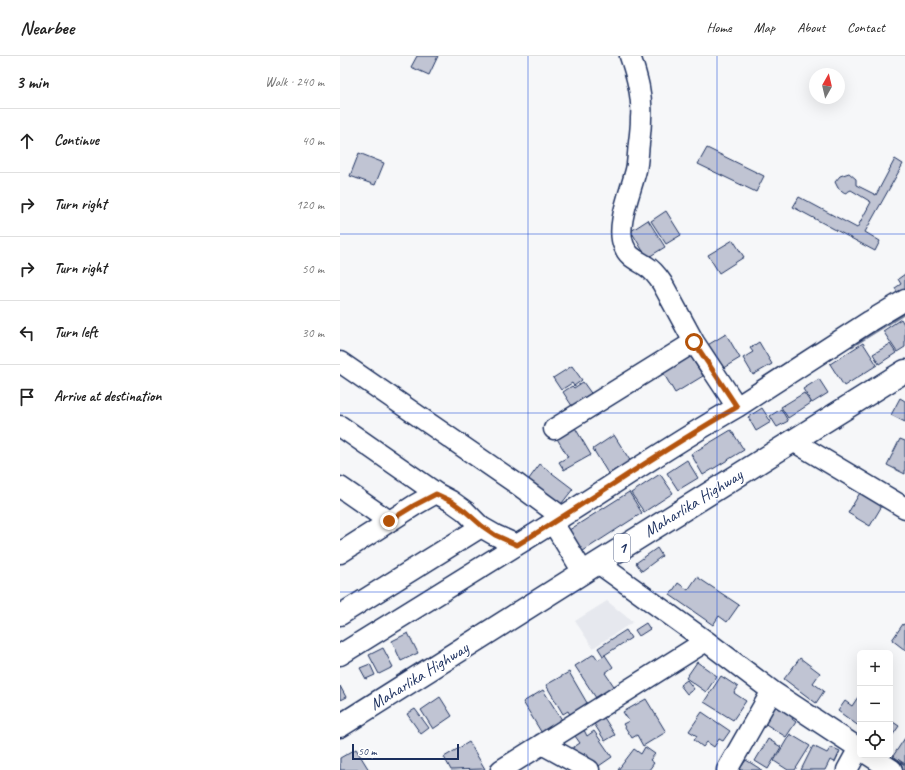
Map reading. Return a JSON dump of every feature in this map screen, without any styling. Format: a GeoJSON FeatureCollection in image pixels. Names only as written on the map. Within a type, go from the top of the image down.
{"type":"FeatureCollection","features":[{"type":"Feature","properties":{"kind":"highway","name":"Maharlika Highway"},"geometry":{"type":"LineString","coordinates":[[340,726],[905,372]]}},
{"type":"Feature","properties":{"kind":"street"},"geometry":{"type":"LineString","coordinates":[[630,56],[635,69],[640,93],[642,117],[636,169],[622,222],[621,236],[623,245],[626,252],[636,261],[647,266],[656,275],[694,342],[737,407]]}},
{"type":"Feature","properties":{"kind":"street"},"geometry":{"type":"LineString","coordinates":[[340,655],[737,407],[905,300]]}},
{"type":"Feature","properties":{"kind":"street"},"geometry":{"type":"LineString","coordinates":[[554,429],[694,342]]}},
{"type":"Feature","properties":{"kind":"street"},"geometry":{"type":"LineString","coordinates":[[340,362],[517,484],[557,520],[591,568],[706,641],[772,690],[857,747]]}},
{"type":"Feature","properties":{"kind":"street"},"geometry":{"type":"LineString","coordinates":[[340,426],[436,494],[451,501],[495,535],[517,545]]}},
{"type":"Feature","properties":{"kind":"street"},"geometry":{"type":"LineString","coordinates":[[793,441],[905,508]]}},
{"type":"Feature","properties":{"kind":"street"},"geometry":{"type":"LineString","coordinates":[[340,487],[389,521]]}},
{"type":"Feature","properties":{"kind":"street"},"geometry":{"type":"LineString","coordinates":[[343,548],[436,494]]}},
{"type":"Feature","properties":{"kind":"street"},"geometry":{"type":"LineString","coordinates":[[340,615],[482,526]]}},
{"type":"Feature","properties":{"kind":"street"},"geometry":{"type":"LineString","coordinates":[[501,770],[706,641]]}},
{"type":"Feature","properties":{"kind":"street"},"geometry":{"type":"LineString","coordinates":[[727,770],[772,690]]}},
{"type":"Feature","properties":{"kind":"street"},"geometry":{"type":"LineString","coordinates":[[542,744],[589,770]]}},
{"type":"Feature","properties":{"kind":"street"},"geometry":{"type":"LineString","coordinates":[[847,770],[857,758]]}},
{"type":"Feature","properties":{"kind":"street"},"geometry":{"type":"LineString","coordinates":[[874,758],[892,770]]}},
{"type":"Feature","properties":{"kind":"shaded area"},"geometry":{"type":"Polygon","coordinates":[[[607,601],[633,622],[593,648],[575,621],[607,601]]]}},
{"type":"Feature","properties":{"kind":"building"},"geometry":{"type":"Polygon","coordinates":[[[417,56],[438,56],[429,75],[411,67],[417,56]]]}},
{"type":"Feature","properties":{"kind":"building"},"geometry":{"type":"Polygon","coordinates":[[[707,148],[764,176],[756,192],[698,164],[707,148]]]}},
{"type":"Feature","properties":{"kind":"building"},"geometry":{"type":"Polygon","coordinates":[[[359,153],[384,163],[375,185],[350,176],[359,153]]]}},
{"type":"Feature","properties":{"kind":"building"},"geometry":{"type":"Polygon","coordinates":[[[895,159],[903,164],[865,232],[880,241],[875,251],[793,207],[799,197],[857,228],[871,202],[851,190],[845,193],[838,188],[835,182],[840,176],[849,173],[856,179],[856,185],[876,195],[895,159]]]}},
{"type":"Feature","properties":{"kind":"building"},"geometry":{"type":"Polygon","coordinates":[[[666,211],[681,235],[666,244],[651,221],[666,211]]]}},
{"type":"Feature","properties":{"kind":"building"},"geometry":{"type":"Polygon","coordinates":[[[648,220],[665,247],[647,258],[631,231],[648,220]]]}},
{"type":"Feature","properties":{"kind":"building"},"geometry":{"type":"Polygon","coordinates":[[[733,240],[744,257],[719,273],[708,255],[733,240]]]}},
{"type":"Feature","properties":{"kind":"building"},"geometry":{"type":"Polygon","coordinates":[[[905,274],[905,294],[900,297],[895,288],[901,284],[898,279],[905,274]]]}},
{"type":"Feature","properties":{"kind":"building"},"geometry":{"type":"Polygon","coordinates":[[[901,319],[905,326],[905,347],[897,352],[883,331],[901,319]]]}},
{"type":"Feature","properties":{"kind":"building"},"geometry":{"type":"Polygon","coordinates":[[[726,334],[740,358],[720,370],[706,346],[726,334]]]}},
{"type":"Feature","properties":{"kind":"building"},"geometry":{"type":"Polygon","coordinates":[[[759,342],[772,364],[753,375],[743,358],[753,352],[750,348],[759,342]]]}},
{"type":"Feature","properties":{"kind":"building"},"geometry":{"type":"Polygon","coordinates":[[[863,343],[877,365],[844,386],[830,364],[863,343]]]}},
{"type":"Feature","properties":{"kind":"building"},"geometry":{"type":"Polygon","coordinates":[[[890,344],[896,353],[879,364],[873,354],[890,344]]]}},
{"type":"Feature","properties":{"kind":"building"},"geometry":{"type":"Polygon","coordinates":[[[688,352],[703,376],[675,393],[661,369],[688,352]]]}},
{"type":"Feature","properties":{"kind":"building"},"geometry":{"type":"Polygon","coordinates":[[[572,366],[582,380],[574,386],[572,383],[561,390],[553,378],[572,366]]]}},
{"type":"Feature","properties":{"kind":"building"},"geometry":{"type":"Polygon","coordinates":[[[819,379],[828,393],[812,403],[803,389],[819,379]]]}},
{"type":"Feature","properties":{"kind":"building"},"geometry":{"type":"Polygon","coordinates":[[[583,382],[593,396],[574,409],[563,392],[572,386],[574,388],[583,382]]]}},
{"type":"Feature","properties":{"kind":"building"},"geometry":{"type":"Polygon","coordinates":[[[804,393],[811,403],[788,418],[781,407],[804,393]]]}},
{"type":"Feature","properties":{"kind":"building"},"geometry":{"type":"Polygon","coordinates":[[[900,398],[905,401],[905,422],[891,415],[900,398]]]}},
{"type":"Feature","properties":{"kind":"building"},"geometry":{"type":"Polygon","coordinates":[[[762,408],[771,422],[756,431],[748,417],[762,408]]]}},
{"type":"Feature","properties":{"kind":"building"},"geometry":{"type":"Polygon","coordinates":[[[781,409],[788,421],[777,427],[770,416],[781,409]]]}},
{"type":"Feature","properties":{"kind":"building"},"geometry":{"type":"Polygon","coordinates":[[[574,426],[591,455],[564,470],[559,462],[568,457],[556,437],[574,426]]]}},
{"type":"Feature","properties":{"kind":"building"},"geometry":{"type":"Polygon","coordinates":[[[731,430],[744,450],[703,475],[691,454],[731,430]]]}},
{"type":"Feature","properties":{"kind":"building"},"geometry":{"type":"Polygon","coordinates":[[[614,435],[631,462],[609,475],[593,449],[614,435]]]}},
{"type":"Feature","properties":{"kind":"building"},"geometry":{"type":"Polygon","coordinates":[[[900,439],[905,441],[905,474],[887,465],[900,439]]]}},
{"type":"Feature","properties":{"kind":"building"},"geometry":{"type":"Polygon","coordinates":[[[687,460],[698,478],[678,490],[667,473],[687,460]]]}},
{"type":"Feature","properties":{"kind":"building"},"geometry":{"type":"Polygon","coordinates":[[[540,464],[573,489],[558,508],[526,483],[540,464]]]}},
{"type":"Feature","properties":{"kind":"building"},"geometry":{"type":"Polygon","coordinates":[[[660,474],[673,493],[644,512],[631,493],[660,474]]]}},
{"type":"Feature","properties":{"kind":"building"},"geometry":{"type":"Polygon","coordinates":[[[861,491],[883,504],[870,526],[848,513],[861,491]]]}},
{"type":"Feature","properties":{"kind":"building"},"geometry":{"type":"Polygon","coordinates":[[[629,492],[642,513],[580,553],[566,532],[629,492]]]}},
{"type":"Feature","properties":{"kind":"building"},"geometry":{"type":"Polygon","coordinates":[[[657,548],[662,556],[642,571],[636,563],[657,548]]]}},
{"type":"Feature","properties":{"kind":"building"},"geometry":{"type":"Polygon","coordinates":[[[697,577],[739,605],[727,622],[719,616],[713,625],[670,595],[678,583],[688,590],[697,577]]]}},
{"type":"Feature","properties":{"kind":"building"},"geometry":{"type":"Polygon","coordinates":[[[646,623],[650,629],[639,636],[635,630],[646,623]]]}},
{"type":"Feature","properties":{"kind":"building"},"geometry":{"type":"Polygon","coordinates":[[[903,624],[905,625],[905,650],[892,640],[903,624]]]}},
{"type":"Feature","properties":{"kind":"building"},"geometry":{"type":"Polygon","coordinates":[[[626,630],[631,638],[603,656],[598,648],[626,630]]]}},
{"type":"Feature","properties":{"kind":"building"},"geometry":{"type":"Polygon","coordinates":[[[408,633],[418,653],[401,661],[392,641],[408,633]]]}},
{"type":"Feature","properties":{"kind":"building"},"geometry":{"type":"Polygon","coordinates":[[[383,648],[393,667],[379,674],[369,655],[383,648]]]}},
{"type":"Feature","properties":{"kind":"building"},"geometry":{"type":"Polygon","coordinates":[[[594,654],[598,660],[605,655],[613,667],[605,673],[616,689],[598,701],[575,666],[594,654]]]}},
{"type":"Feature","properties":{"kind":"building"},"geometry":{"type":"Polygon","coordinates":[[[800,658],[820,673],[813,683],[824,691],[816,703],[784,679],[800,658]]]}},
{"type":"Feature","properties":{"kind":"building"},"geometry":{"type":"Polygon","coordinates":[[[697,662],[717,676],[706,692],[686,678],[697,662]]]}},
{"type":"Feature","properties":{"kind":"building"},"geometry":{"type":"Polygon","coordinates":[[[370,664],[375,675],[366,679],[360,668],[370,664]]]}},
{"type":"Feature","properties":{"kind":"building"},"geometry":{"type":"Polygon","coordinates":[[[569,672],[590,708],[572,718],[568,711],[563,714],[546,685],[569,672]]]}},
{"type":"Feature","properties":{"kind":"building"},"geometry":{"type":"Polygon","coordinates":[[[721,676],[738,687],[734,693],[746,701],[733,720],[704,702],[721,676]]]}},
{"type":"Feature","properties":{"kind":"building"},"geometry":{"type":"Polygon","coordinates":[[[687,680],[694,689],[687,694],[680,685],[687,680]]]}},
{"type":"Feature","properties":{"kind":"building"},"geometry":{"type":"Polygon","coordinates":[[[340,686],[346,697],[340,700],[340,686]]]}},
{"type":"Feature","properties":{"kind":"building"},"geometry":{"type":"Polygon","coordinates":[[[543,690],[564,723],[543,735],[523,702],[543,690]]]}},
{"type":"Feature","properties":{"kind":"building"},"geometry":{"type":"Polygon","coordinates":[[[440,697],[452,716],[433,729],[421,710],[440,697]]]}},
{"type":"Feature","properties":{"kind":"building"},"geometry":{"type":"Polygon","coordinates":[[[857,698],[857,725],[838,711],[845,701],[852,706],[857,698]]]}},
{"type":"Feature","properties":{"kind":"building"},"geometry":{"type":"Polygon","coordinates":[[[646,699],[666,732],[643,746],[637,735],[632,738],[623,724],[629,721],[623,712],[646,699]]]}},
{"type":"Feature","properties":{"kind":"building"},"geometry":{"type":"Polygon","coordinates":[[[773,704],[793,717],[792,719],[796,722],[786,737],[761,721],[773,704]]]}},
{"type":"Feature","properties":{"kind":"building"},"geometry":{"type":"Polygon","coordinates":[[[415,709],[429,728],[421,734],[407,714],[415,709]]]}},
{"type":"Feature","properties":{"kind":"building"},"geometry":{"type":"Polygon","coordinates":[[[702,712],[730,731],[723,741],[719,739],[714,747],[707,742],[703,747],[694,740],[697,736],[689,731],[702,712]]]}},
{"type":"Feature","properties":{"kind":"building"},"geometry":{"type":"Polygon","coordinates":[[[603,716],[615,735],[605,741],[593,722],[603,716]]]}},
{"type":"Feature","properties":{"kind":"building"},"geometry":{"type":"Polygon","coordinates":[[[893,722],[899,726],[893,735],[893,722]]]}},
{"type":"Feature","properties":{"kind":"building"},"geometry":{"type":"Polygon","coordinates":[[[584,730],[587,736],[594,731],[612,757],[596,768],[586,753],[578,759],[571,749],[580,743],[575,736],[584,730]]]}},
{"type":"Feature","properties":{"kind":"building"},"geometry":{"type":"Polygon","coordinates":[[[790,734],[810,746],[795,770],[788,770],[774,761],[790,734]]]}},
{"type":"Feature","properties":{"kind":"building"},"geometry":{"type":"Polygon","coordinates":[[[905,738],[905,764],[893,756],[905,738]]]}},
{"type":"Feature","properties":{"kind":"building"},"geometry":{"type":"Polygon","coordinates":[[[768,739],[781,747],[768,769],[755,761],[768,739]]]}},
{"type":"Feature","properties":{"kind":"building"},"geometry":{"type":"Polygon","coordinates":[[[469,742],[485,769],[451,770],[444,757],[469,742]]]}},
{"type":"Feature","properties":{"kind":"building"},"geometry":{"type":"Polygon","coordinates":[[[813,746],[827,753],[831,747],[840,751],[835,762],[830,760],[825,770],[801,770],[813,746]]]}},
{"type":"Feature","properties":{"kind":"building"},"geometry":{"type":"Polygon","coordinates":[[[645,747],[655,754],[650,760],[654,763],[649,770],[618,770],[634,749],[641,754],[645,747]]]}},
{"type":"Feature","properties":{"kind":"building"},"geometry":{"type":"Polygon","coordinates":[[[356,749],[369,770],[340,770],[340,758],[356,749]]]}},
{"type":"Feature","properties":{"kind":"building"},"geometry":{"type":"Polygon","coordinates":[[[893,757],[905,765],[905,770],[899,770],[888,763],[893,757]]]}},
{"type":"Feature","properties":{"kind":"building"},"geometry":{"type":"Polygon","coordinates":[[[746,760],[762,770],[739,770],[746,760]]]}},
{"type":"Feature","properties":{"kind":"waterway"},"geometry":{"type":"LineString","coordinates":[[852,345],[905,312]]}},
{"type":"Feature","properties":{"kind":"route"},"geometry":{"type":"LineString","coordinates":[[389,521],[436,494],[451,501],[495,535],[517,545],[663,452],[737,407],[694,342]]}}]}
